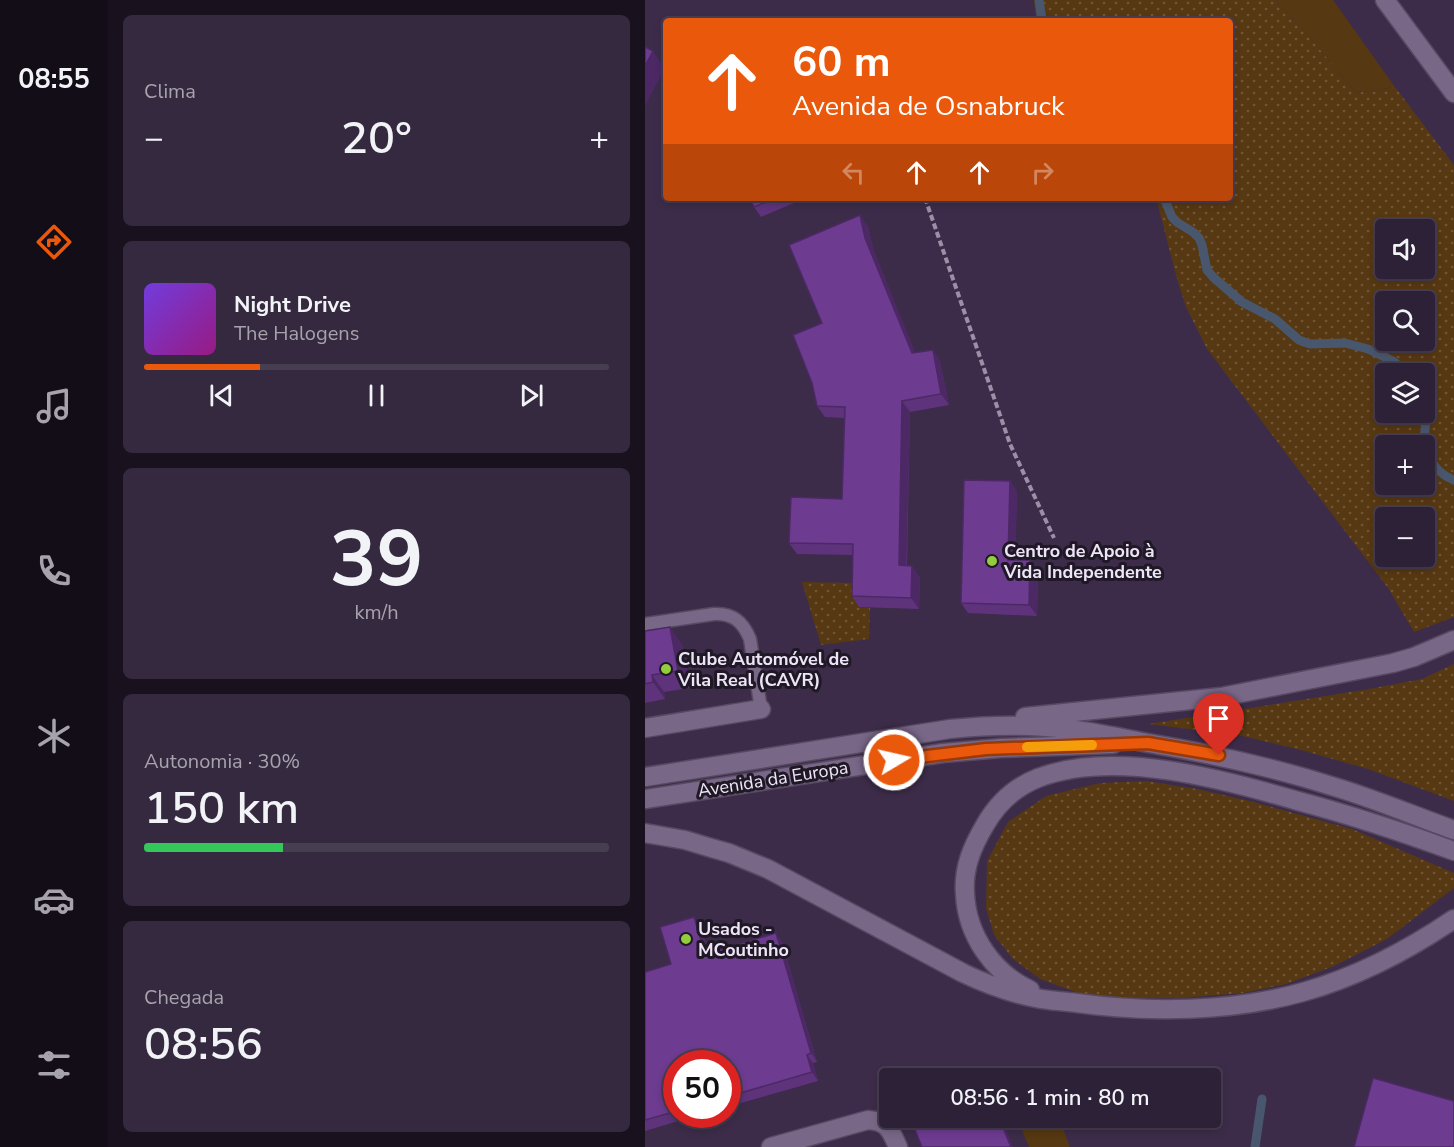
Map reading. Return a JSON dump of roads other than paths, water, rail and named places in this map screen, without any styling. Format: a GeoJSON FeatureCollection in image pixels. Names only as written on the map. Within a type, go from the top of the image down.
{"type":"FeatureCollection","features":[{"type":"Feature","properties":{"kind":"main road"},"geometry":{"type":"LineString","coordinates":[[1385,0],[1454,93]]}},
{"type":"Feature","properties":{"kind":"main road"},"geometry":{"type":"LineString","coordinates":[[949,729],[1066,713],[1221,698],[1393,663],[1454,640]]}},
{"type":"Feature","properties":{"kind":"main road"},"geometry":{"type":"LineString","coordinates":[[645,728],[762,709]]}},
{"type":"Feature","properties":{"kind":"main road","name":"Avenida da Europa"},"geometry":{"type":"LineString","coordinates":[[645,777],[949,729],[1000,725],[1047,727],[1148,743]]}},
{"type":"Feature","properties":{"kind":"main road"},"geometry":{"type":"LineString","coordinates":[[1148,743],[1219,755],[1297,775],[1380,802],[1454,830]]}},
{"type":"Feature","properties":{"kind":"main road","name":"Avenida da Europa"},"geometry":{"type":"LineString","coordinates":[[645,799],[917,756],[971,750],[1148,743]]}},
{"type":"Feature","properties":{"kind":"main road"},"geometry":{"type":"LineString","coordinates":[[1071,1002],[1036,993],[1018,985],[1004,974],[990,960],[979,943],[965,903],[964,881],[968,859],[988,819],[1002,801],[1019,788],[1038,778],[1083,768],[1127,767],[1218,780],[1347,814],[1454,851]]}},
{"type":"Feature","properties":{"kind":"main road"},"geometry":{"type":"LineString","coordinates":[[645,833],[685,840],[729,853],[768,869],[963,973],[990,985],[1037,998],[1123,1008],[1177,1009],[1238,1005],[1302,992],[1362,971],[1407,948],[1454,919]]}},
{"type":"Feature","properties":{"kind":"main road"},"geometry":{"type":"LineString","coordinates":[[771,1147],[868,1120],[880,1122],[888,1127],[898,1147]]}},
{"type":"Feature","properties":{"kind":"lane"},"geometry":{"type":"LineString","coordinates":[[645,624],[723,613],[732,616],[740,623],[750,639],[762,709]]}},
{"type":"Feature","properties":{"kind":"waterway"},"geometry":{"type":"LineString","coordinates":[[1039,0],[1042,18]]}},
{"type":"Feature","properties":{"kind":"waterway"},"geometry":{"type":"LineString","coordinates":[[1165,201],[1172,217],[1199,238],[1207,270],[1242,302],[1275,319],[1299,340],[1310,344],[1345,343],[1368,349],[1395,363]]}},
{"type":"Feature","properties":{"kind":"waterway"},"geometry":{"type":"LineString","coordinates":[[1425,435],[1426,423]]}},
{"type":"Feature","properties":{"kind":"waterway"},"geometry":{"type":"LineString","coordinates":[[1435,466],[1444,475],[1454,480]]}},
{"type":"Feature","properties":{"kind":"waterway"},"geometry":{"type":"LineString","coordinates":[[1255,1147],[1262,1099]]}},
{"type":"Feature","properties":{"kind":"place","name":"Centro de Apoio à Vida Independente"},"geometry":{"type":"Point","coordinates":[992,561]}},
{"type":"Feature","properties":{"kind":"place","name":"Clube Automóvel de Vila Real (CAVR)"},"geometry":{"type":"Point","coordinates":[666,669]}},
{"type":"Feature","properties":{"kind":"place","name":"Usados - MCoutinho"},"geometry":{"type":"Point","coordinates":[686,939]}}]}
